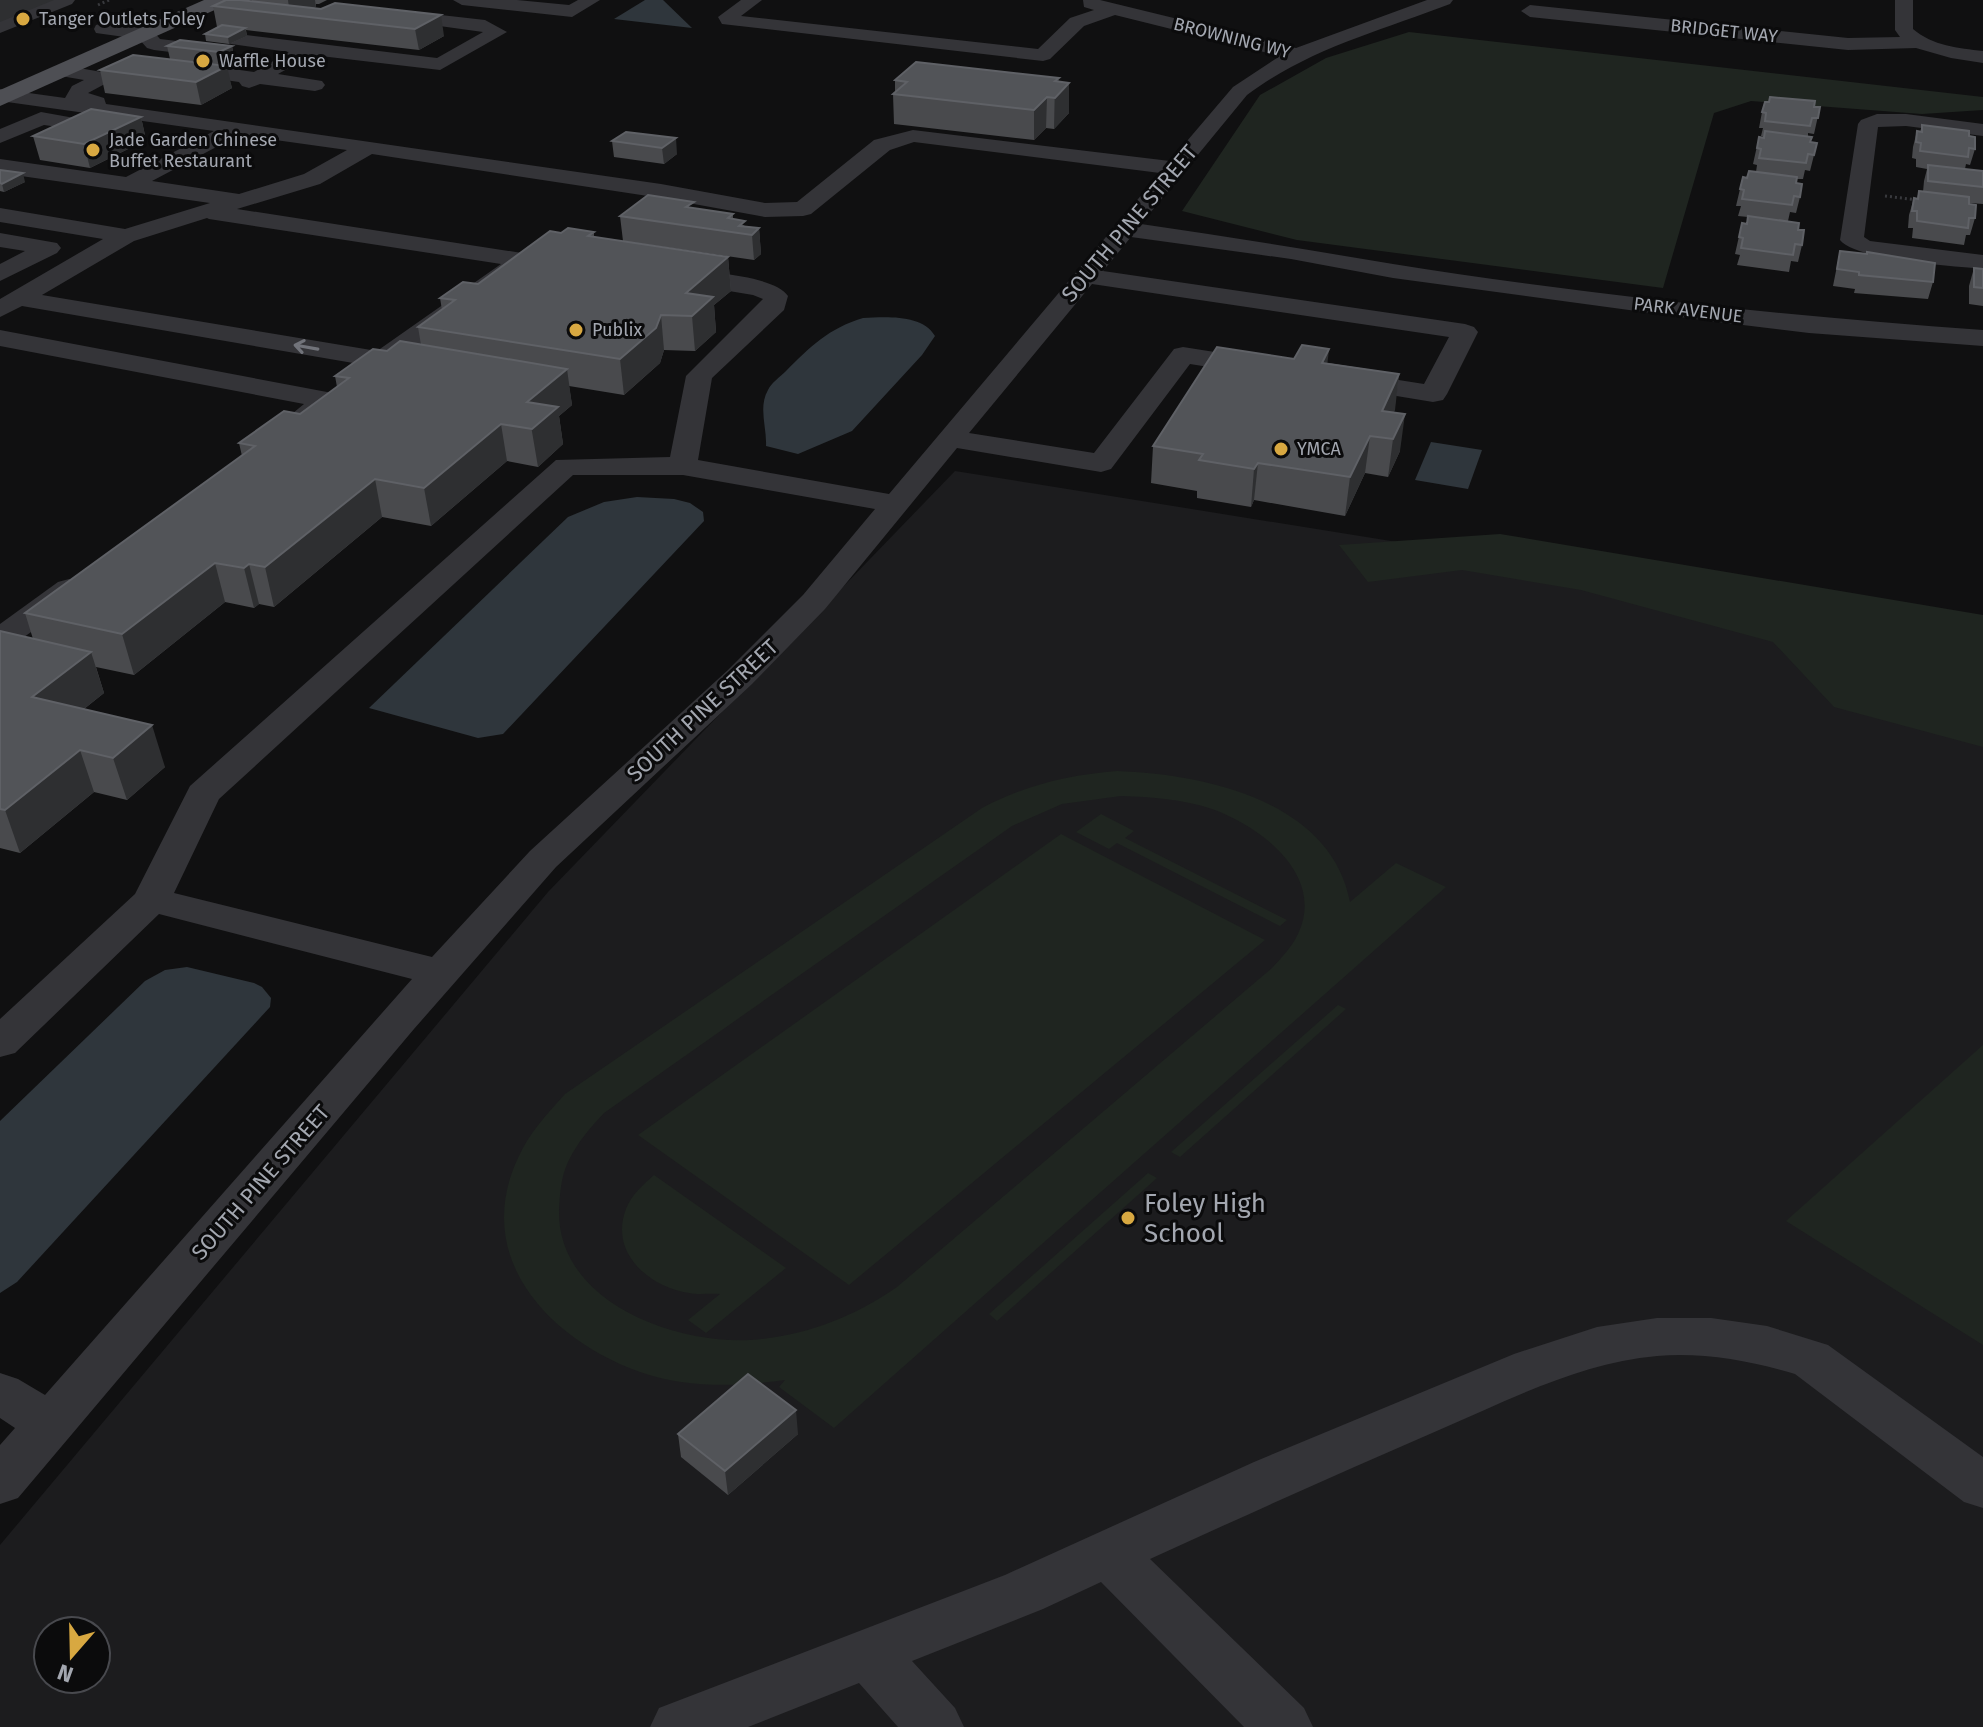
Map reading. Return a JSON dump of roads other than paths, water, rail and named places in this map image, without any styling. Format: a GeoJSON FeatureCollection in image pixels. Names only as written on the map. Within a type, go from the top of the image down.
{"type":"FeatureCollection","features":[{"type":"Feature","properties":{"kind":"main road"},"geometry":{"type":"LineString","coordinates":[[77,40],[168,0]]}},
{"type":"Feature","properties":{"kind":"main road"},"geometry":{"type":"LineString","coordinates":[[1,99],[221,0]]}},
{"type":"Feature","properties":{"kind":"street"},"geometry":{"type":"LineString","coordinates":[[0,27],[66,0]]}},
{"type":"Feature","properties":{"kind":"street"},"geometry":{"type":"LineString","coordinates":[[462,0],[572,11],[591,0]]}},
{"type":"Feature","properties":{"kind":"street","name":"BROWNING WY"},"geometry":{"type":"LineString","coordinates":[[1071,0],[1300,55]]}},
{"type":"Feature","properties":{"kind":"street","name":"SOUTH PINE STREET"},"geometry":{"type":"LineString","coordinates":[[0,1482],[543,859],[740,677],[814,602],[1240,91],[1267,71],[1300,55],[1444,0]]}},
{"type":"Feature","properties":{"kind":"street"},"geometry":{"type":"LineString","coordinates":[[1904,0],[1904,30],[1919,42]]}},
{"type":"Feature","properties":{"kind":"street"},"geometry":{"type":"LineString","coordinates":[[748,4],[727,17],[729,20],[1043,55],[1077,22],[1113,9]]}},
{"type":"Feature","properties":{"kind":"street","name":"BRIDGET WAY"},"geometry":{"type":"LineString","coordinates":[[1530,11],[1848,44],[1919,42],[1983,57]]}},
{"type":"Feature","properties":{"kind":"street"},"geometry":{"type":"LineString","coordinates":[[238,40],[440,64],[498,32],[485,26],[432,20]]}},
{"type":"Feature","properties":{"kind":"street"},"geometry":{"type":"LineString","coordinates":[[103,29],[216,36]]}},
{"type":"Feature","properties":{"kind":"street"},"geometry":{"type":"LineString","coordinates":[[152,31],[154,44],[286,60],[378,76]]}},
{"type":"Feature","properties":{"kind":"street"},"geometry":{"type":"LineString","coordinates":[[182,47],[147,63],[234,91]]}},
{"type":"Feature","properties":{"kind":"street"},"geometry":{"type":"LineString","coordinates":[[181,124],[310,48]]}},
{"type":"Feature","properties":{"kind":"street"},"geometry":{"type":"LineString","coordinates":[[62,71],[106,78]]}},
{"type":"Feature","properties":{"kind":"street"},"geometry":{"type":"LineString","coordinates":[[132,74],[117,72],[76,93],[75,98],[223,135],[337,151],[369,147],[661,191],[765,210],[803,209],[882,145],[913,136],[1175,168]]}},
{"type":"Feature","properties":{"kind":"street"},"geometry":{"type":"LineString","coordinates":[[163,78],[234,91],[315,85]]}},
{"type":"Feature","properties":{"kind":"street"},"geometry":{"type":"LineString","coordinates":[[1,99],[92,121]]}},
{"type":"Feature","properties":{"kind":"street"},"geometry":{"type":"LineString","coordinates":[[1,99],[181,124],[223,135]]}},
{"type":"Feature","properties":{"kind":"street"},"geometry":{"type":"LineString","coordinates":[[0,137],[41,118],[285,129]]}},
{"type":"Feature","properties":{"kind":"street"},"geometry":{"type":"LineString","coordinates":[[1983,130],[1874,119],[1868,124],[1852,240],[1864,247],[1983,262]]}},
{"type":"Feature","properties":{"kind":"street"},"geometry":{"type":"LineString","coordinates":[[56,138],[92,121]]}},
{"type":"Feature","properties":{"kind":"street"},"geometry":{"type":"LineString","coordinates":[[128,185],[223,135]]}},
{"type":"Feature","properties":{"kind":"street"},"geometry":{"type":"LineString","coordinates":[[8,304],[126,236],[312,179],[369,147]]}},
{"type":"Feature","properties":{"kind":"street"},"geometry":{"type":"LineString","coordinates":[[0,165],[28,151]]}},
{"type":"Feature","properties":{"kind":"street"},"geometry":{"type":"LineString","coordinates":[[114,162],[157,169]]}},
{"type":"Feature","properties":{"kind":"street"},"geometry":{"type":"LineString","coordinates":[[0,165],[245,201]]}},
{"type":"Feature","properties":{"kind":"street"},"geometry":{"type":"LineString","coordinates":[[209,212],[533,259],[382,360],[270,441]]}},
{"type":"Feature","properties":{"kind":"street"},"geometry":{"type":"LineString","coordinates":[[0,215],[126,236]]}},
{"type":"Feature","properties":{"kind":"street","name":"PARK AVENUE"},"geometry":{"type":"LineString","coordinates":[[1120,235],[1284,263],[1393,271],[1809,325],[1983,338]]}},
{"type":"Feature","properties":{"kind":"street"},"geometry":{"type":"LineString","coordinates":[[0,240],[87,258]]}},
{"type":"Feature","properties":{"kind":"street"},"geometry":{"type":"LineString","coordinates":[[0,274],[49,248]]}},
{"type":"Feature","properties":{"kind":"street"},"geometry":{"type":"LineString","coordinates":[[649,272],[759,288],[776,296],[775,305],[699,376],[683,466]]}},
{"type":"Feature","properties":{"kind":"street"},"geometry":{"type":"LineString","coordinates":[[1084,276],[1465,332],[1433,394],[1322,377]]}},
{"type":"Feature","properties":{"kind":"street"},"geometry":{"type":"LineString","coordinates":[[8,304],[382,360]]}},
{"type":"Feature","properties":{"kind":"street"},"geometry":{"type":"LineString","coordinates":[[0,338],[327,400]]}},
{"type":"Feature","properties":{"kind":"street"},"geometry":{"type":"LineString","coordinates":[[951,439],[1101,463],[1183,355],[1279,370]]}},
{"type":"Feature","properties":{"kind":"street"},"geometry":{"type":"LineString","coordinates":[[0,1043],[151,900],[203,794],[566,466],[683,466],[896,504]]}},
{"type":"Feature","properties":{"kind":"street"},"geometry":{"type":"LineString","coordinates":[[0,639],[89,574]]}},
{"type":"Feature","properties":{"kind":"street"},"geometry":{"type":"LineString","coordinates":[[151,900],[441,973]]}},
{"type":"Feature","properties":{"kind":"street"},"geometry":{"type":"LineString","coordinates":[[679,1727],[1024,1592],[1272,1478],[1532,1368],[1597,1347],[1657,1337],[1711,1337],[1767,1346],[1811,1359],[1983,1486]]}},
{"type":"Feature","properties":{"kind":"street"},"geometry":{"type":"LineString","coordinates":[[0,1393],[51,1424]]}},
{"type":"Feature","properties":{"kind":"street"},"geometry":{"type":"LineString","coordinates":[[1107,1553],[1284,1727]]}},
{"type":"Feature","properties":{"kind":"street"},"geometry":{"type":"LineString","coordinates":[[869,1654],[935,1727]]}},
{"type":"Feature","properties":{"kind":"place","name":"Tanger Outlets Foley"},"geometry":{"type":"Point","coordinates":[23,19]}},
{"type":"Feature","properties":{"kind":"place","name":"Waffle House"},"geometry":{"type":"Point","coordinates":[203,61]}},
{"type":"Feature","properties":{"kind":"place","name":"Jade Garden Chinese Buffet Restaurant"},"geometry":{"type":"Point","coordinates":[93,150]}},
{"type":"Feature","properties":{"kind":"place","name":"Publix"},"geometry":{"type":"Point","coordinates":[576,330]}},
{"type":"Feature","properties":{"kind":"place","name":"YMCA"},"geometry":{"type":"Point","coordinates":[1281,449]}},
{"type":"Feature","properties":{"kind":"place","name":"Foley High School"},"geometry":{"type":"Point","coordinates":[1128,1218]}}]}
